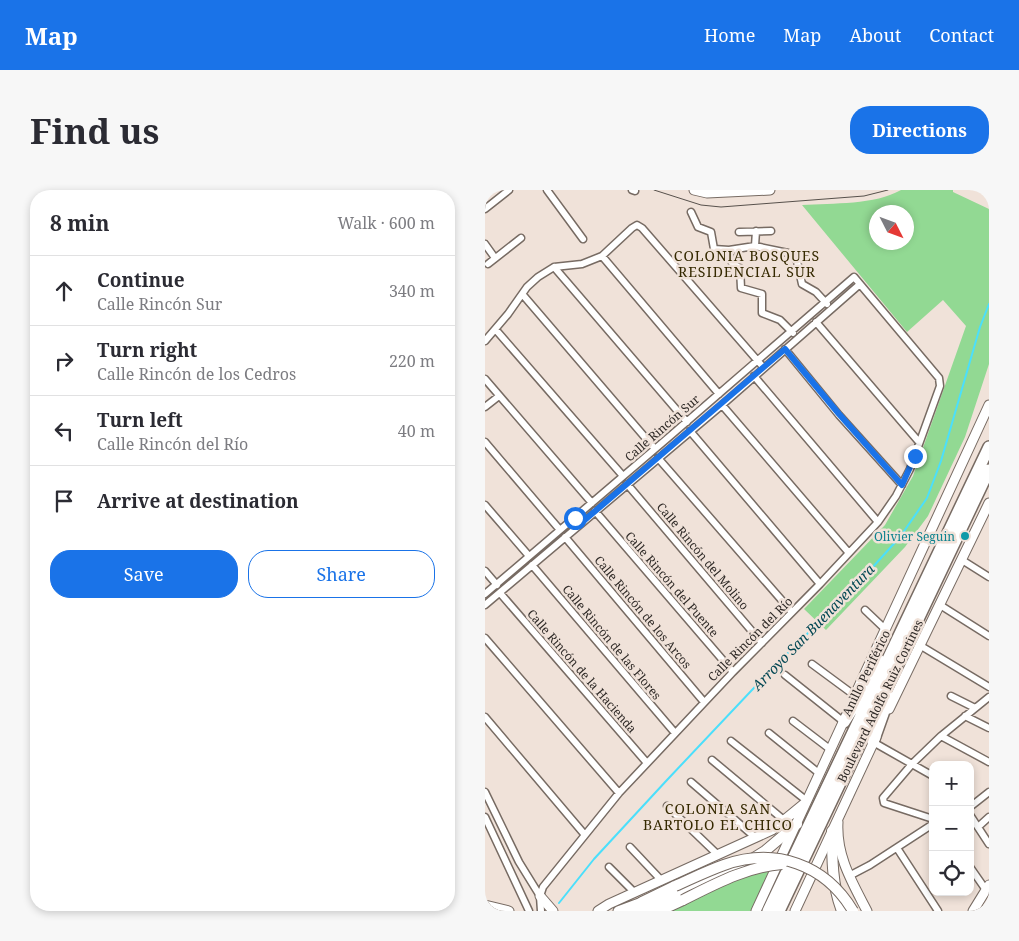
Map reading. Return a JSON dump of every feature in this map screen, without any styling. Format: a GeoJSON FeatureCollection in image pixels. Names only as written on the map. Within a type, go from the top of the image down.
{"type":"FeatureCollection","features":[{"type":"Feature","properties":{"kind":"highway","name":"Anillo Periférico"},"geometry":{"type":"LineString","coordinates":[[768,911],[989,447]]}},
{"type":"Feature","properties":{"kind":"highway","name":"Anillo Periférico"},"geometry":{"type":"LineString","coordinates":[[779,911],[989,470]]}},
{"type":"Feature","properties":{"kind":"highway"},"geometry":{"type":"LineString","coordinates":[[844,722],[901,620],[919,594]]}},
{"type":"Feature","properties":{"kind":"highway"},"geometry":{"type":"LineString","coordinates":[[873,742],[883,712],[907,655],[917,621]]}},
{"type":"Feature","properties":{"kind":"main road"},"geometry":{"type":"LineString","coordinates":[[694,190],[707,194],[770,190]]}},
{"type":"Feature","properties":{"kind":"main road","name":"Boulevard Adolfo Ruiz Cortines"},"geometry":{"type":"LineString","coordinates":[[756,911],[989,405]]}},
{"type":"Feature","properties":{"kind":"main road","name":"Boulevard Adolfo Ruiz Cortines"},"geometry":{"type":"LineString","coordinates":[[795,911],[873,742],[962,560],[986,518],[989,503]]}},
{"type":"Feature","properties":{"kind":"main road"},"geometry":{"type":"LineString","coordinates":[[598,911],[635,892],[663,881],[772,830],[807,801]]}},
{"type":"Feature","properties":{"kind":"main road"},"geometry":{"type":"LineString","coordinates":[[838,819],[839,849],[849,876],[867,911]]}},
{"type":"Feature","properties":{"kind":"main road"},"geometry":{"type":"LineString","coordinates":[[618,911],[658,902],[749,861],[765,851],[797,824]]}},
{"type":"Feature","properties":{"kind":"main road"},"geometry":{"type":"LineString","coordinates":[[832,831],[837,895],[842,911]]}},
{"type":"Feature","properties":{"kind":"main road"},"geometry":{"type":"LineString","coordinates":[[634,911],[675,886],[724,865],[749,859],[779,859],[809,868],[832,884],[853,911]]}},
{"type":"Feature","properties":{"kind":"main road"},"geometry":{"type":"LineString","coordinates":[[659,911],[734,875],[754,868],[796,863]]}},
{"type":"Feature","properties":{"kind":"main road"},"geometry":{"type":"LineString","coordinates":[[973,911],[988,887]]}},
{"type":"Feature","properties":{"kind":"main road"},"geometry":{"type":"LineString","coordinates":[[540,896],[553,911]]}},
{"type":"Feature","properties":{"kind":"main road"},"geometry":{"type":"LineString","coordinates":[[485,905],[509,911]]}},
{"type":"Feature","properties":{"kind":"street"},"geometry":{"type":"LineString","coordinates":[[485,209],[509,190]]}},
{"type":"Feature","properties":{"kind":"street"},"geometry":{"type":"LineString","coordinates":[[547,190],[583,239]]}},
{"type":"Feature","properties":{"kind":"street"},"geometry":{"type":"LineString","coordinates":[[691,212],[698,227],[711,232],[714,249],[729,250],[755,246],[792,255],[797,261],[802,284],[816,292],[831,309]]}},
{"type":"Feature","properties":{"kind":"street"},"geometry":{"type":"LineString","coordinates":[[485,341],[496,330],[527,287],[538,277],[555,267],[582,264],[602,256],[631,228],[637,226],[643,228],[764,368]]}},
{"type":"Feature","properties":{"kind":"street"},"geometry":{"type":"LineString","coordinates":[[755,246],[756,231]]}},
{"type":"Feature","properties":{"kind":"street"},"geometry":{"type":"LineString","coordinates":[[739,232],[771,231]]}},
{"type":"Feature","properties":{"kind":"street"},"geometry":{"type":"LineString","coordinates":[[488,264],[521,238]]}},
{"type":"Feature","properties":{"kind":"street"},"geometry":{"type":"LineString","coordinates":[[485,244],[495,258]]}},
{"type":"Feature","properties":{"kind":"street"},"geometry":{"type":"LineString","coordinates":[[729,250],[731,261],[740,268],[741,288],[762,294],[762,313],[780,320],[797,338]]}},
{"type":"Feature","properties":{"kind":"street"},"geometry":{"type":"LineString","coordinates":[[602,256],[719,394]]}},
{"type":"Feature","properties":{"kind":"street"},"geometry":{"type":"LineString","coordinates":[[555,267],[687,422]]}},
{"type":"Feature","properties":{"kind":"street","name":"Calle Rincón Sur"},"geometry":{"type":"LineString","coordinates":[[485,594],[854,277],[860,284],[706,418],[500,593],[486,602]]}},
{"type":"Feature","properties":{"kind":"street","name":"Calle Rincón del Río"},"geometry":{"type":"LineString","coordinates":[[540,896],[543,887],[619,793],[878,522],[889,508],[902,485],[910,469],[940,386],[939,378],[860,284]]}},
{"type":"Feature","properties":{"kind":"street"},"geometry":{"type":"LineString","coordinates":[[523,295],[655,449]]}},
{"type":"Feature","properties":{"kind":"street"},"geometry":{"type":"LineString","coordinates":[[816,322],[919,442]]}},
{"type":"Feature","properties":{"kind":"street"},"geometry":{"type":"LineString","coordinates":[[496,330],[623,476]]}},
{"type":"Feature","properties":{"kind":"street"},"geometry":{"type":"LineString","coordinates":[[785,349],[902,485]]}},
{"type":"Feature","properties":{"kind":"street"},"geometry":{"type":"LineString","coordinates":[[754,376],[878,522]]}},
{"type":"Feature","properties":{"kind":"street"},"geometry":{"type":"LineString","coordinates":[[485,378],[591,504]]}},
{"type":"Feature","properties":{"kind":"street"},"geometry":{"type":"LineString","coordinates":[[734,381],[740,388]]}},
{"type":"Feature","properties":{"kind":"street"},"geometry":{"type":"LineString","coordinates":[[485,408],[499,396]]}},
{"type":"Feature","properties":{"kind":"street"},"geometry":{"type":"LineString","coordinates":[[722,404],[849,553]]}},
{"type":"Feature","properties":{"kind":"street"},"geometry":{"type":"LineString","coordinates":[[700,410],[706,418]]}},
{"type":"Feature","properties":{"kind":"street"},"geometry":{"type":"LineString","coordinates":[[690,431],[820,584]]}},
{"type":"Feature","properties":{"kind":"street"},"geometry":{"type":"LineString","coordinates":[[669,437],[675,444]]}},
{"type":"Feature","properties":{"kind":"street"},"geometry":{"type":"LineString","coordinates":[[485,442],[560,530]]}},
{"type":"Feature","properties":{"kind":"street"},"geometry":{"type":"LineString","coordinates":[[658,458],[792,612]]}},
{"type":"Feature","properties":{"kind":"street"},"geometry":{"type":"LineString","coordinates":[[637,465],[643,471]]}},
{"type":"Feature","properties":{"kind":"street","name":"Calle Rincón del Molino"},"geometry":{"type":"LineString","coordinates":[[627,484],[762,643]]}},
{"type":"Feature","properties":{"kind":"street"},"geometry":{"type":"LineString","coordinates":[[605,492],[611,498]]}},
{"type":"Feature","properties":{"kind":"street"},"geometry":{"type":"LineString","coordinates":[[485,505],[529,556]]}},
{"type":"Feature","properties":{"kind":"street","name":"Calle Rincón del Puente"},"geometry":{"type":"LineString","coordinates":[[595,512],[733,672]]}},
{"type":"Feature","properties":{"kind":"street"},"geometry":{"type":"LineString","coordinates":[[575,518],[580,524]]}},
{"type":"Feature","properties":{"kind":"street","name":"Calle Rincón de los Arcos"},"geometry":{"type":"LineString","coordinates":[[565,537],[704,702]]}},
{"type":"Feature","properties":{"kind":"street"},"geometry":{"type":"LineString","coordinates":[[542,545],[548,552]]}},
{"type":"Feature","properties":{"kind":"street"},"geometry":{"type":"LineString","coordinates":[[962,560],[989,577]]}},
{"type":"Feature","properties":{"kind":"street","name":"Calle Rincón de las Flores"},"geometry":{"type":"LineString","coordinates":[[532,565],[675,733]]}},
{"type":"Feature","properties":{"kind":"street"},"geometry":{"type":"LineString","coordinates":[[485,571],[497,585]]}},
{"type":"Feature","properties":{"kind":"street"},"geometry":{"type":"LineString","coordinates":[[512,572],[517,578]]}},
{"type":"Feature","properties":{"kind":"street","name":"Calle Rincón de la Hacienda"},"geometry":{"type":"LineString","coordinates":[[500,593],[647,763]]}},
{"type":"Feature","properties":{"kind":"street"},"geometry":{"type":"LineString","coordinates":[[940,605],[989,636]]}},
{"type":"Feature","properties":{"kind":"street"},"geometry":{"type":"LineString","coordinates":[[865,610],[885,628]]}},
{"type":"Feature","properties":{"kind":"street"},"geometry":{"type":"LineString","coordinates":[[485,638],[619,793]]}},
{"type":"Feature","properties":{"kind":"street"},"geometry":{"type":"LineString","coordinates":[[921,646],[989,687]]}},
{"type":"Feature","properties":{"kind":"street"},"geometry":{"type":"LineString","coordinates":[[812,664],[855,695]]}},
{"type":"Feature","properties":{"kind":"street"},"geometry":{"type":"LineString","coordinates":[[785,674],[844,722]]}},
{"type":"Feature","properties":{"kind":"street"},"geometry":{"type":"LineString","coordinates":[[951,696],[975,708]]}},
{"type":"Feature","properties":{"kind":"street"},"geometry":{"type":"LineString","coordinates":[[929,818],[884,803],[883,798],[912,764],[941,736],[989,697]]}},
{"type":"Feature","properties":{"kind":"street"},"geometry":{"type":"LineString","coordinates":[[965,716],[989,728]]}},
{"type":"Feature","properties":{"kind":"street"},"geometry":{"type":"LineString","coordinates":[[485,718],[585,835]]}},
{"type":"Feature","properties":{"kind":"street"},"geometry":{"type":"LineString","coordinates":[[793,722],[831,750]]}},
{"type":"Feature","properties":{"kind":"street"},"geometry":{"type":"LineString","coordinates":[[769,733],[820,774]]}},
{"type":"Feature","properties":{"kind":"street"},"geometry":{"type":"LineString","coordinates":[[941,736],[989,762]]}},
{"type":"Feature","properties":{"kind":"street"},"geometry":{"type":"LineString","coordinates":[[731,741],[807,801]]}},
{"type":"Feature","properties":{"kind":"street"},"geometry":{"type":"LineString","coordinates":[[873,742],[929,774]]}},
{"type":"Feature","properties":{"kind":"street"},"geometry":{"type":"LineString","coordinates":[[712,760],[785,821]]}},
{"type":"Feature","properties":{"kind":"street"},"geometry":{"type":"LineString","coordinates":[[691,782],[756,838]]}},
{"type":"Feature","properties":{"kind":"street"},"geometry":{"type":"LineString","coordinates":[[485,792],[519,862],[540,896],[541,911]]}},
{"type":"Feature","properties":{"kind":"street"},"geometry":{"type":"LineString","coordinates":[[972,806],[989,792]]}},
{"type":"Feature","properties":{"kind":"street"},"geometry":{"type":"LineString","coordinates":[[974,798],[979,801]]}},
{"type":"Feature","properties":{"kind":"street"},"geometry":{"type":"LineString","coordinates":[[667,806],[719,855]]}},
{"type":"Feature","properties":{"kind":"street"},"geometry":{"type":"LineString","coordinates":[[485,817],[529,911]]}},
{"type":"Feature","properties":{"kind":"street"},"geometry":{"type":"LineString","coordinates":[[978,827],[989,817]]}},
{"type":"Feature","properties":{"kind":"street"},"geometry":{"type":"LineString","coordinates":[[974,821],[989,844]]}},
{"type":"Feature","properties":{"kind":"street"},"geometry":{"type":"LineString","coordinates":[[849,876],[870,865],[929,827]]}},
{"type":"Feature","properties":{"kind":"street"},"geometry":{"type":"LineString","coordinates":[[630,847],[663,881]]}},
{"type":"Feature","properties":{"kind":"street"},"geometry":{"type":"LineString","coordinates":[[897,848],[938,911]]}},
{"type":"Feature","properties":{"kind":"street"},"geometry":{"type":"LineString","coordinates":[[609,867],[635,892]]}},
{"type":"Feature","properties":{"kind":"street"},"geometry":{"type":"LineString","coordinates":[[974,871],[988,887]]}},
{"type":"Feature","properties":{"kind":"green space"},"geometry":{"type":"Polygon","coordinates":[[[901,190],[953,190],[953,192],[989,209],[989,364],[965,437],[928,516],[905,547],[826,630],[804,609],[885,525],[913,476],[966,326],[943,300],[907,332],[802,205],[866,201],[901,190]]]}},
{"type":"Feature","properties":{"kind":"green space"},"geometry":{"type":"Polygon","coordinates":[[[771,871],[753,911],[668,911],[747,875],[771,871]]]}},
{"type":"Feature","properties":{"kind":"waterway","name":"Arroyo San Buenaventura"},"geometry":{"type":"LineString","coordinates":[[559,903],[594,859],[667,780],[767,674],[862,579],[900,537],[927,498],[941,461],[980,327],[989,304]]}},
{"type":"Feature","properties":{"kind":"tram line"},"geometry":{"type":"LineString","coordinates":[[654,190],[701,205],[721,207],[864,196],[888,190]]}},
{"type":"Feature","properties":{"kind":"place","name":"Olivier Seguin"},"geometry":{"type":"Point","coordinates":[965,536]}},
{"type":"Feature","properties":{"kind":"district","name":"COLONIA BOSQUES RESIDENCIAL SUR"},"geometry":{"type":"Point","coordinates":[747,264]}},
{"type":"Feature","properties":{"kind":"district","name":"COLONIA SAN BARTOLO EL CHICO"},"geometry":{"type":"Point","coordinates":[718,816]}},
{"type":"Feature","properties":{"kind":"route"},"geometry":{"type":"LineString","coordinates":[[575,518],[580,524],[785,349],[902,485],[915,456]]}}]}
